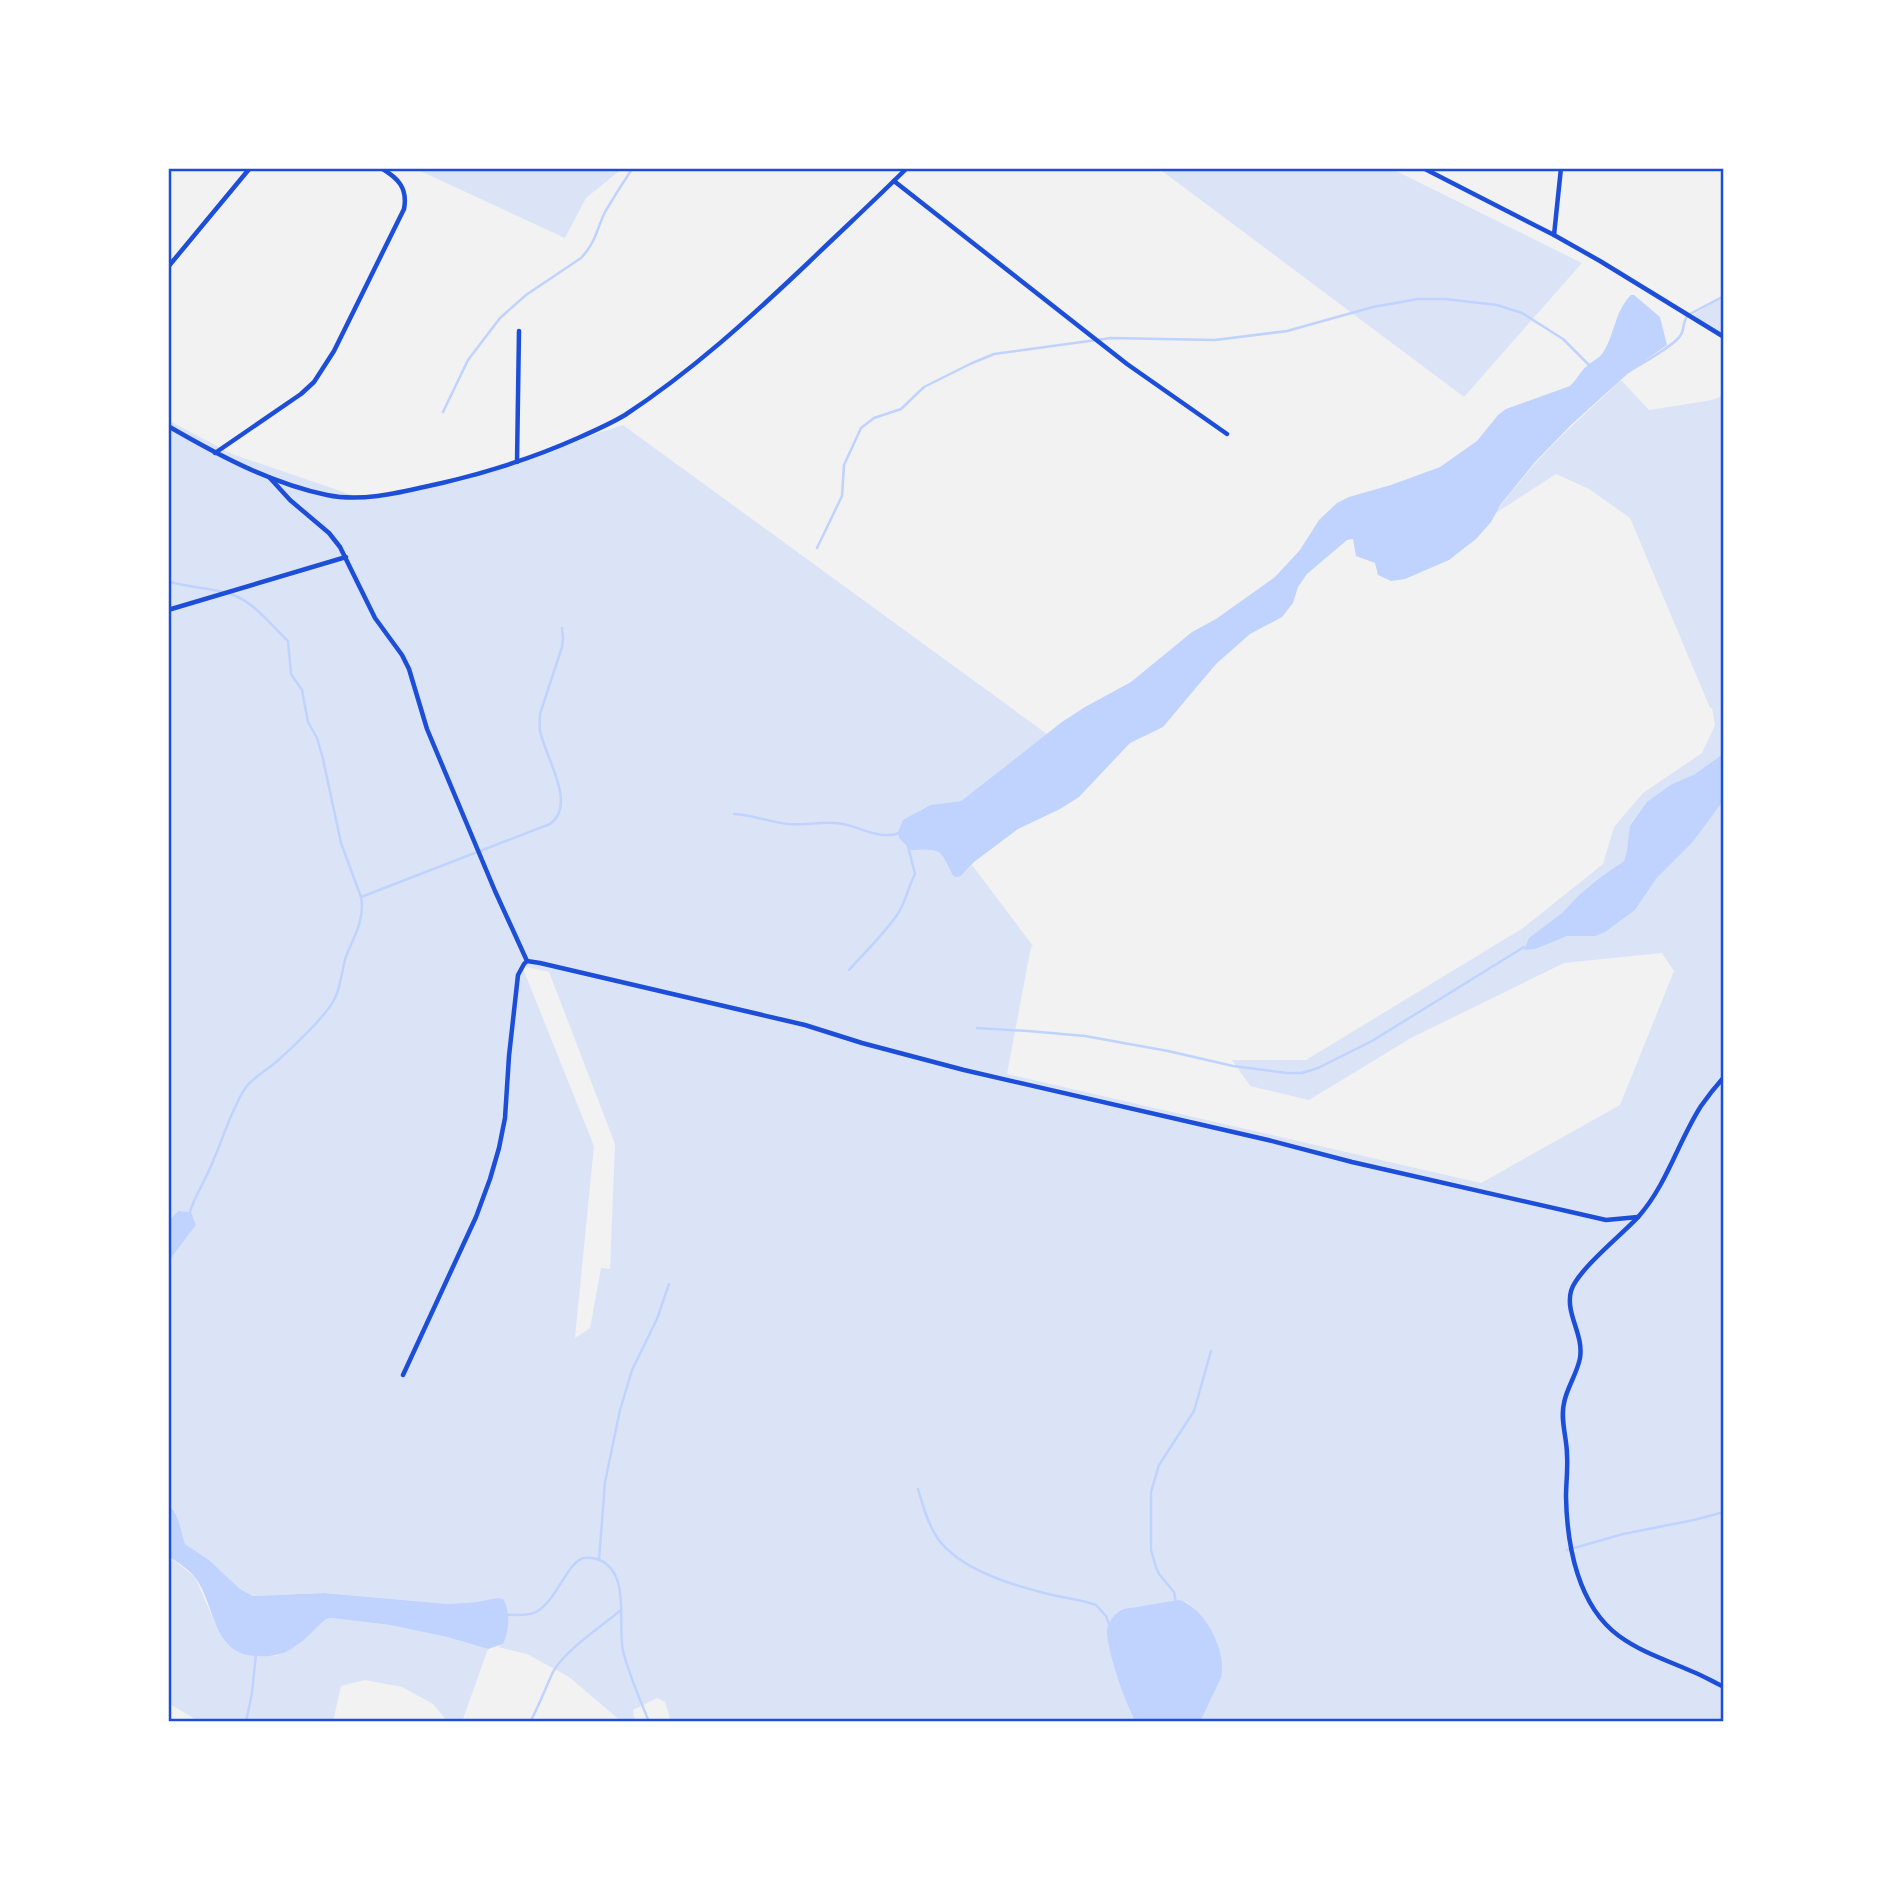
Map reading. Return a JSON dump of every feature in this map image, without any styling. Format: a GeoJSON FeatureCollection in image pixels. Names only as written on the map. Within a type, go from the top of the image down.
{"type":"FeatureCollection","features":[{"type":"Feature","properties":{"kind":"street"},"geometry":{"type":"LineString","coordinates":[[168,267],[250,168]]}},
{"type":"Feature","properties":{"kind":"street"},"geometry":{"type":"LineString","coordinates":[[215,453],[301,394],[314,382],[334,351],[404,209],[405,194],[400,182],[381,168]]}},
{"type":"Feature","properties":{"kind":"street"},"geometry":{"type":"LineString","coordinates":[[168,426],[215,453],[269,477],[328,495],[363,497],[428,486],[517,462],[625,415],[701,360],[769,300],[907,168]]}},
{"type":"Feature","properties":{"kind":"street"},"geometry":{"type":"LineString","coordinates":[[1423,168],[1554,235],[1637,282],[1724,337]]}},
{"type":"Feature","properties":{"kind":"street"},"geometry":{"type":"LineString","coordinates":[[1554,235],[1561,168]]}},
{"type":"Feature","properties":{"kind":"street"},"geometry":{"type":"LineString","coordinates":[[894,181],[1127,364],[1227,434]]}},
{"type":"Feature","properties":{"kind":"street"},"geometry":{"type":"LineString","coordinates":[[517,462],[519,331]]}},
{"type":"Feature","properties":{"kind":"street"},"geometry":{"type":"LineString","coordinates":[[269,477],[290,500],[329,533],[346,557],[375,618],[402,655],[432,741],[527,961]]}},
{"type":"Feature","properties":{"kind":"street"},"geometry":{"type":"LineString","coordinates":[[168,610],[346,557]]}},
{"type":"Feature","properties":{"kind":"street"},"geometry":{"type":"LineString","coordinates":[[527,961],[661,990],[964,1070],[1268,1140],[1352,1163],[1606,1220],[1638,1217]]}},
{"type":"Feature","properties":{"kind":"street"},"geometry":{"type":"LineString","coordinates":[[403,1375],[490,1179],[505,1118],[518,975],[527,961]]}},
{"type":"Feature","properties":{"kind":"street"},"geometry":{"type":"LineString","coordinates":[[1724,1077],[1702,1105],[1658,1192],[1638,1217],[1578,1278],[1571,1290],[1571,1307],[1580,1335],[1581,1354],[1563,1404],[1567,1446],[1568,1530],[1575,1566],[1593,1608],[1617,1635],[1635,1646],[1724,1687]]}},
{"type":"Feature","properties":{"kind":"shaded area"},"geometry":{"type":"Polygon","coordinates":[[[418,168],[623,168],[586,198],[565,238],[418,168]]]}},
{"type":"Feature","properties":{"kind":"shaded area"},"geometry":{"type":"Polygon","coordinates":[[[1158,168],[1390,168],[1582,263],[1464,397],[1158,168]]]}},
{"type":"Feature","properties":{"kind":"shaded area"},"geometry":{"type":"Polygon","coordinates":[[[1724,295],[1724,337],[1693,315],[1724,295]]]}},
{"type":"Feature","properties":{"kind":"shaded area"},"geometry":{"type":"Polygon","coordinates":[[[1621,380],[1649,410],[1724,397],[1724,753],[1695,774],[1672,784],[1629,841],[1624,861],[1579,895],[1535,949],[1635,910],[1656,879],[1692,843],[1724,800],[1724,1722],[1200,1722],[1221,1678],[1216,1641],[1195,1609],[1187,1602],[1134,1607],[1109,1622],[1113,1662],[1135,1722],[671,1722],[665,1702],[657,1698],[633,1710],[635,1722],[622,1722],[569,1677],[527,1654],[498,1647],[503,1644],[507,1621],[507,1610],[502,1599],[448,1604],[324,1593],[253,1596],[240,1589],[209,1560],[185,1544],[177,1517],[168,1503],[168,1262],[196,1225],[191,1212],[178,1211],[168,1222],[168,420],[232,454],[367,500],[457,482],[519,464],[623,425],[1047,734],[961,801],[930,805],[920,810],[911,850],[938,852],[953,876],[961,876],[972,865],[1033,946],[1007,1074],[1481,1183],[1620,1105],[1674,971],[1662,953],[1564,963],[1411,1038],[1309,1100],[1250,1086],[1232,1060],[1306,1060],[1523,928],[1603,864],[1614,827],[1643,793],[1702,753],[1715,725],[1712,708],[1630,518],[1589,489],[1556,474],[1496,513],[1546,452],[1621,380]],[[522,966],[594,1146],[575,1338],[590,1328],[601,1268],[610,1269],[615,1144],[549,972],[522,966]]]}},
{"type":"Feature","properties":{"kind":"shaded area"},"geometry":{"type":"Polygon","coordinates":[[[172,1559],[195,1577],[226,1642],[234,1649],[255,1656],[276,1656],[295,1647],[326,1619],[331,1618],[390,1625],[488,1649],[462,1722],[448,1722],[433,1704],[402,1687],[365,1680],[341,1686],[333,1722],[200,1722],[168,1703],[168,1573],[172,1559]]]}},
{"type":"Feature","properties":{"kind":"water"},"geometry":{"type":"Polygon","coordinates":[[[1631,295],[1660,317],[1667,345],[1634,368],[1572,424],[1535,462],[1476,539],[1449,560],[1405,579],[1391,581],[1378,575],[1375,563],[1356,556],[1353,539],[1347,540],[1307,574],[1298,587],[1293,603],[1282,617],[1250,634],[1216,664],[1163,727],[1130,743],[1079,797],[1018,829],[974,862],[961,876],[953,876],[938,852],[911,850],[899,838],[898,832],[903,820],[930,805],[961,801],[1062,722],[1131,682],[1192,632],[1216,619],[1275,577],[1300,550],[1319,520],[1337,503],[1440,467],[1477,441],[1506,409],[1570,386],[1585,367],[1602,353],[1622,308],[1631,295]]]}},
{"type":"Feature","properties":{"kind":"water"},"geometry":{"type":"Polygon","coordinates":[[[1724,753],[1724,800],[1692,843],[1656,879],[1635,910],[1595,936],[1567,936],[1535,949],[1524,950],[1529,938],[1624,861],[1630,826],[1647,802],[1672,784],[1695,774],[1724,753]]]}},
{"type":"Feature","properties":{"kind":"water"},"geometry":{"type":"Polygon","coordinates":[[[178,1211],[191,1212],[196,1225],[168,1262],[168,1222],[178,1211]]]}},
{"type":"Feature","properties":{"kind":"water"},"geometry":{"type":"Polygon","coordinates":[[[168,1504],[177,1518],[185,1544],[209,1560],[240,1589],[253,1596],[324,1593],[448,1604],[503,1599],[508,1621],[503,1644],[488,1649],[390,1625],[331,1618],[326,1619],[285,1652],[267,1656],[242,1653],[231,1647],[216,1626],[194,1576],[168,1556],[168,1504]]]}},
{"type":"Feature","properties":{"kind":"water"},"geometry":{"type":"Polygon","coordinates":[[[1179,1600],[1198,1612],[1212,1632],[1221,1656],[1221,1678],[1200,1722],[1135,1722],[1114,1666],[1107,1636],[1108,1627],[1113,1617],[1124,1609],[1179,1600]]]}},
{"type":"Feature","properties":{"kind":"waterway"},"geometry":{"type":"LineString","coordinates":[[443,412],[468,360],[500,318],[526,295],[586,252],[605,212],[633,168]]}},
{"type":"Feature","properties":{"kind":"waterway"},"geometry":{"type":"LineString","coordinates":[[1628,372],[1676,340],[1682,334],[1688,315],[1724,296]]}},
{"type":"Feature","properties":{"kind":"waterway"},"geometry":{"type":"LineString","coordinates":[[817,548],[842,496],[844,465],[861,428],[874,418],[901,409],[924,387],[994,354],[1111,338],[1215,340],[1287,331],[1373,307],[1418,299],[1445,299],[1497,305],[1522,313],[1563,339],[1589,365]]}},
{"type":"Feature","properties":{"kind":"waterway"},"geometry":{"type":"LineString","coordinates":[[168,581],[238,597],[258,611],[288,641],[291,674],[302,690],[308,722],[317,738],[341,843],[362,905],[358,926],[334,1000],[298,1042],[246,1087],[231,1115],[189,1215]]}},
{"type":"Feature","properties":{"kind":"waterway"},"geometry":{"type":"LineString","coordinates":[[361,897],[550,824],[558,815],[561,805],[560,792],[540,730],[540,714],[562,647],[562,628]]}},
{"type":"Feature","properties":{"kind":"waterway"},"geometry":{"type":"LineString","coordinates":[[734,814],[788,824],[836,823],[887,835],[902,832]]}},
{"type":"Feature","properties":{"kind":"waterway"},"geometry":{"type":"LineString","coordinates":[[849,970],[886,930],[903,905],[915,874],[908,846]]}},
{"type":"Feature","properties":{"kind":"waterway"},"geometry":{"type":"LineString","coordinates":[[977,1028],[1085,1036],[1233,1066],[1302,1073],[1318,1068],[1372,1041],[1524,947]]}},
{"type":"Feature","properties":{"kind":"waterway"},"geometry":{"type":"LineString","coordinates":[[599,1560],[605,1482],[620,1410],[632,1370],[657,1319],[669,1284]]}},
{"type":"Feature","properties":{"kind":"waterway"},"geometry":{"type":"LineString","coordinates":[[1176,1603],[1174,1592],[1159,1574],[1151,1550],[1151,1492],[1159,1465],[1194,1411],[1211,1351]]}},
{"type":"Feature","properties":{"kind":"waterway"},"geometry":{"type":"LineString","coordinates":[[918,1489],[934,1533],[948,1550],[960,1559],[1003,1581],[1096,1605],[1109,1624]]}},
{"type":"Feature","properties":{"kind":"waterway"},"geometry":{"type":"LineString","coordinates":[[1567,1550],[1623,1534],[1724,1512]]}},
{"type":"Feature","properties":{"kind":"waterway"},"geometry":{"type":"LineString","coordinates":[[504,1615],[532,1614],[543,1607],[570,1569],[581,1559],[597,1559],[608,1565],[619,1586],[623,1651],[649,1722]]}},
{"type":"Feature","properties":{"kind":"waterway"},"geometry":{"type":"LineString","coordinates":[[530,1722],[558,1664],[574,1647],[621,1610]]}},
{"type":"Feature","properties":{"kind":"waterway"},"geometry":{"type":"LineString","coordinates":[[246,1722],[256,1654]]}}]}
